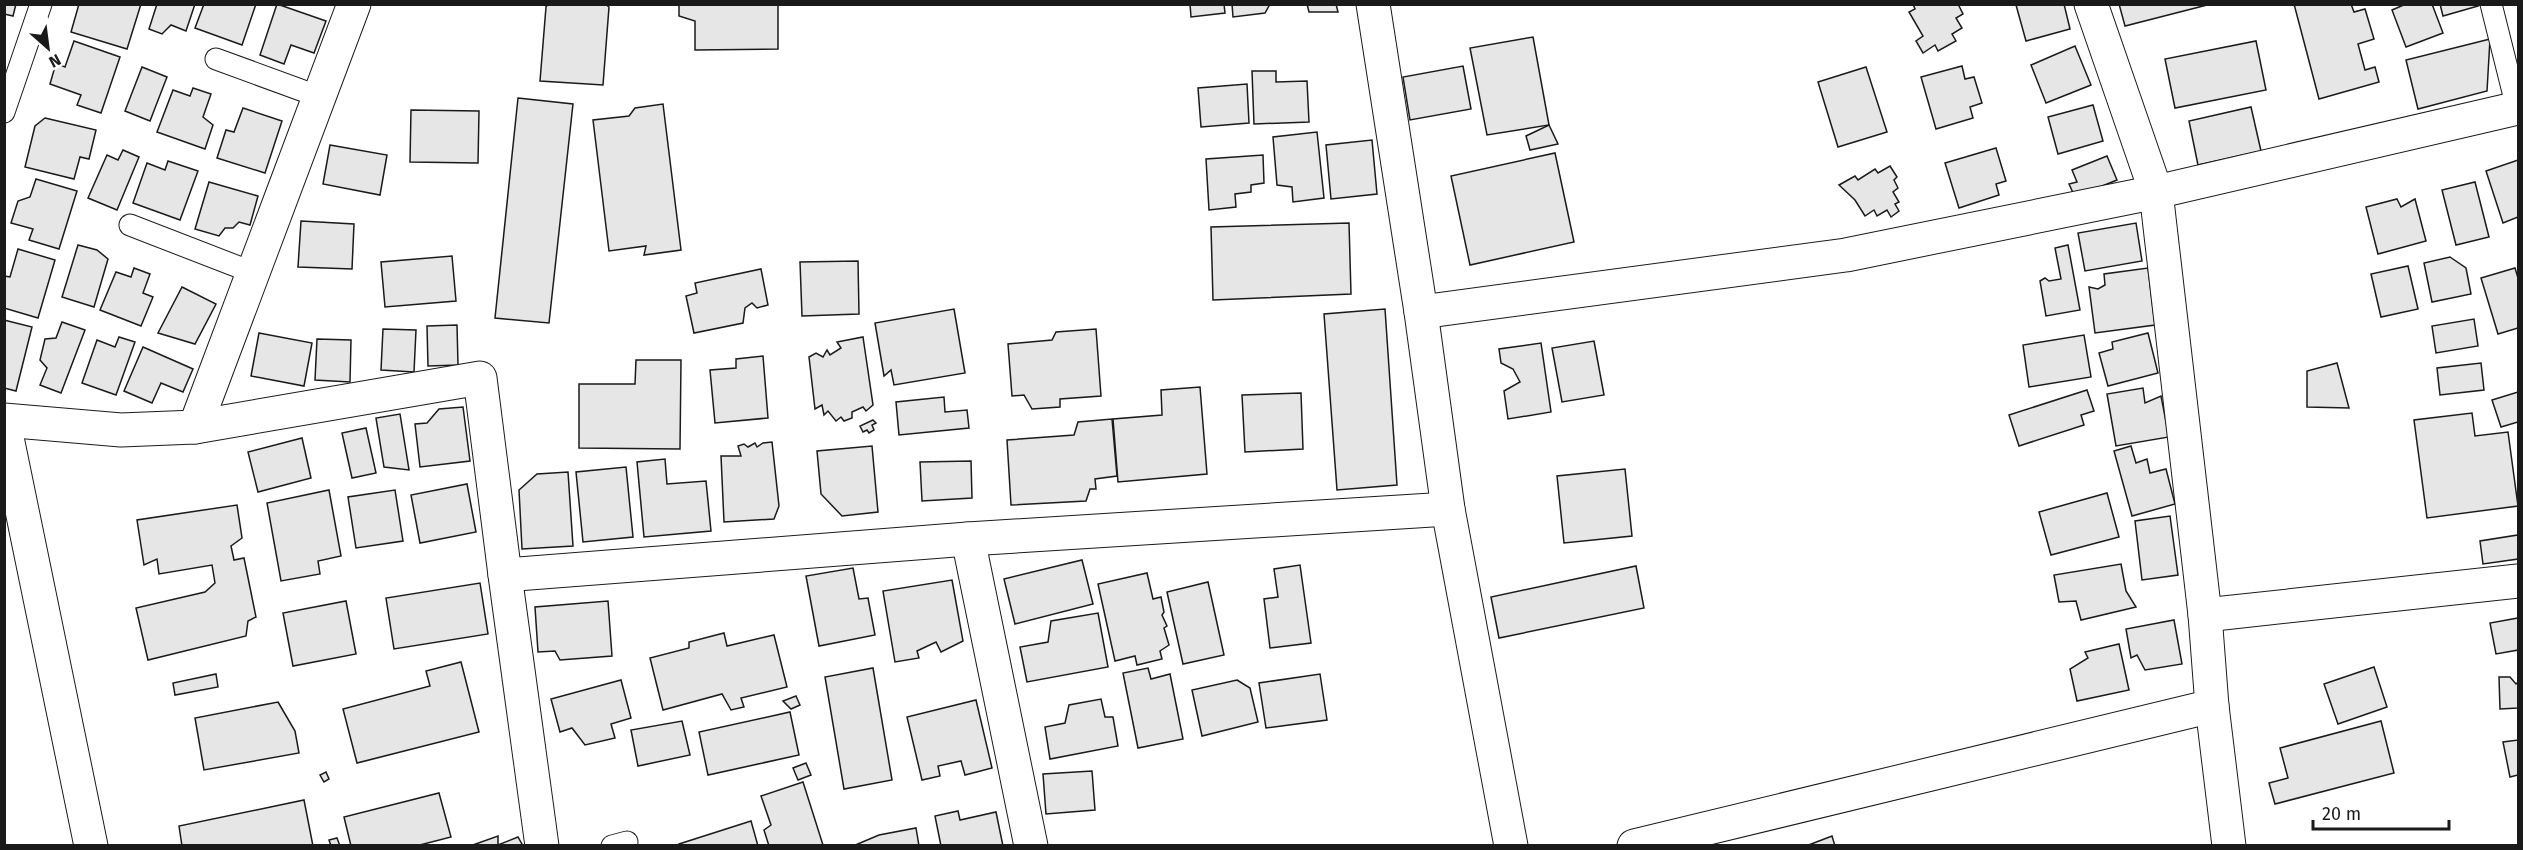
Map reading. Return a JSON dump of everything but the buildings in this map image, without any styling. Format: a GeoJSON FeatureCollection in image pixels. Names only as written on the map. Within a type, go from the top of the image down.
{"type":"FeatureCollection","features":[{"type":"Feature","properties":{"kind":"street"},"geometry":{"type":"LineString","coordinates":[[195,427],[354,4]]}},
{"type":"Feature","properties":{"kind":"street"},"geometry":{"type":"LineString","coordinates":[[1373,4],[1421,312],[1448,509],[1511,846]]}},
{"type":"Feature","properties":{"kind":"street"},"geometry":{"type":"LineString","coordinates":[[2091,4],[2156,192],[2229,846]]}},
{"type":"Feature","properties":{"kind":"street"},"geometry":{"type":"LineString","coordinates":[[1421,312],[1846,255],[2156,192],[2518,108]]}},
{"type":"Feature","properties":{"kind":"street"},"geometry":{"type":"LineString","coordinates":[[91,846],[4,421],[121,430],[195,427],[480,378],[542,846]]}},
{"type":"Feature","properties":{"kind":"street"},"geometry":{"type":"LineString","coordinates":[[505,575],[968,539],[1448,509]]}},
{"type":"Feature","properties":{"kind":"street"},"geometry":{"type":"LineString","coordinates":[[968,539],[1031,846]]}},
{"type":"Feature","properties":{"kind":"street"},"geometry":{"type":"LineString","coordinates":[[2205,615],[2518,582]]}},
{"type":"Feature","properties":{"kind":"street"},"geometry":{"type":"LineString","coordinates":[[1634,846],[2212,706]]}},
{"type":"Feature","properties":{"kind":"lane"},"geometry":{"type":"LineString","coordinates":[[4,112],[41,4]]}},
{"type":"Feature","properties":{"kind":"lane"},"geometry":{"type":"LineString","coordinates":[[2491,4],[2518,108]]}},
{"type":"Feature","properties":{"kind":"lane"},"geometry":{"type":"LineString","coordinates":[[216,59],[320,97]]}},
{"type":"Feature","properties":{"kind":"lane"},"geometry":{"type":"LineString","coordinates":[[130,225],[254,273]]}}]}
